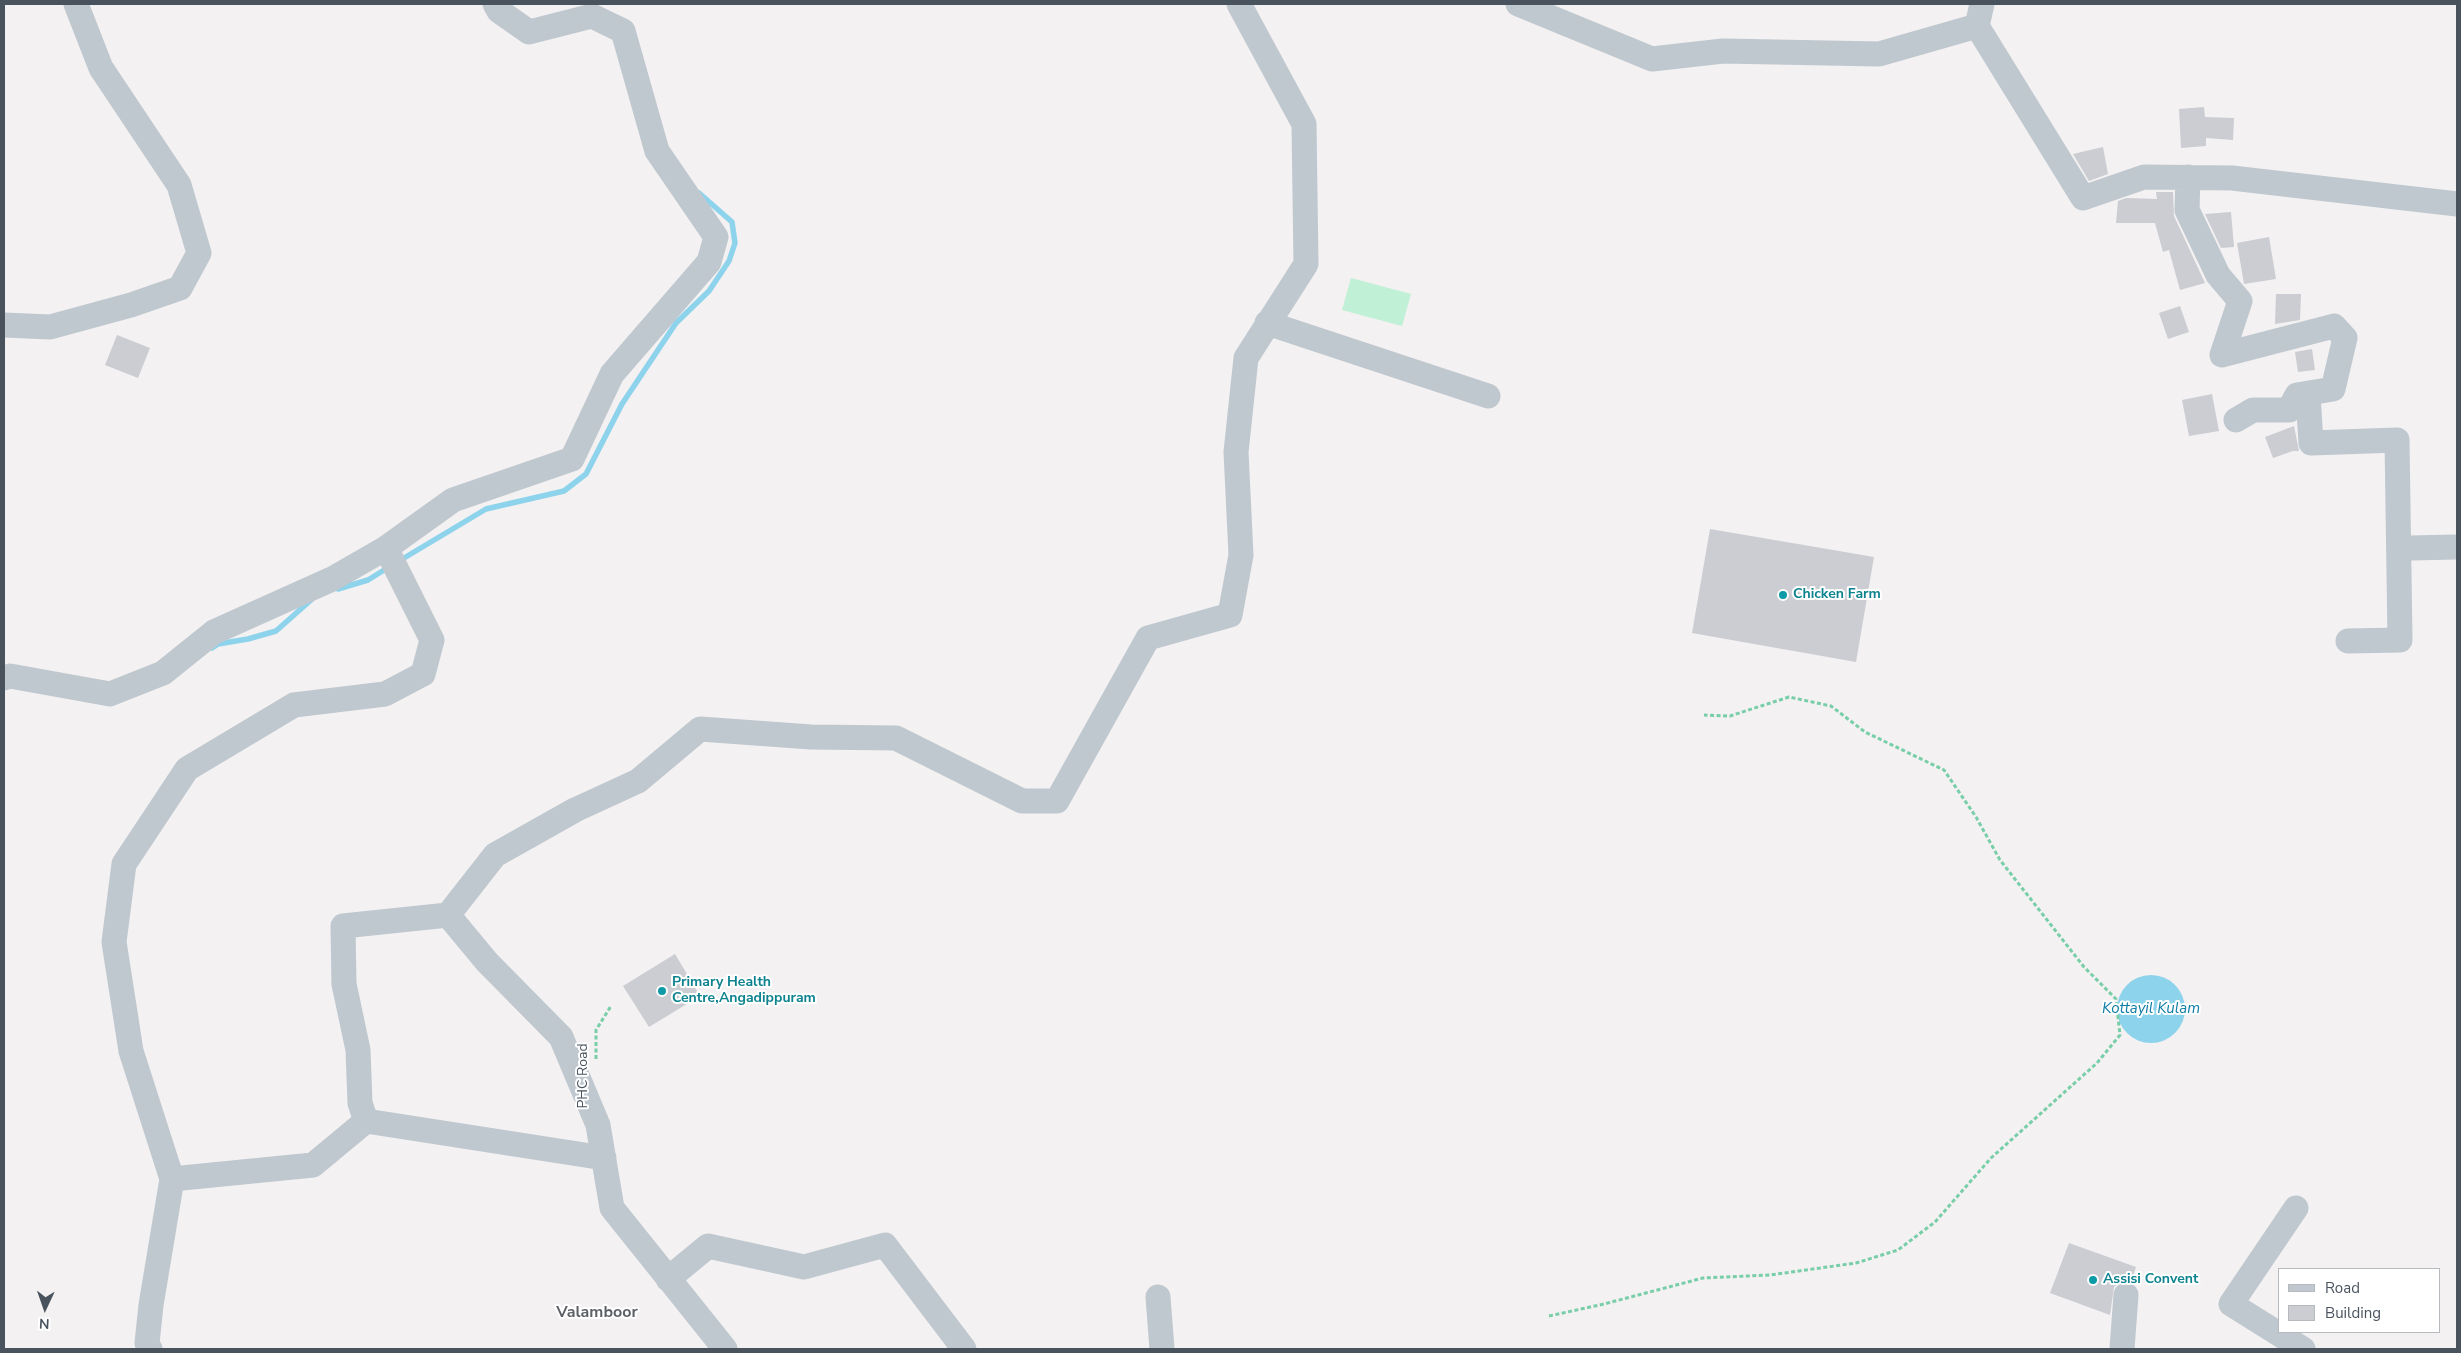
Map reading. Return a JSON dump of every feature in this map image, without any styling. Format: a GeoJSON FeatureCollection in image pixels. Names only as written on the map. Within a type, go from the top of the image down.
{"type":"FeatureCollection","features":[{"type":"Feature","properties":{"kind":"street"},"geometry":{"type":"LineString","coordinates":[[4,325],[50,327],[131,305],[180,288],[199,253],[179,185],[101,68],[76,4]]}},
{"type":"Feature","properties":{"kind":"street"},"geometry":{"type":"LineString","coordinates":[[4,678],[10,676],[110,694],[163,673],[214,632],[332,579],[386,548],[453,500],[572,459],[612,374],[709,262],[716,236],[658,151],[623,31],[592,16],[529,32],[499,11],[495,4]]}},
{"type":"Feature","properties":{"kind":"street"},"geometry":{"type":"LineString","coordinates":[[366,1121],[360,1103],[358,1050],[344,984],[343,926],[448,915],[495,855],[575,810],[638,781],[700,729],[812,736],[896,738],[1022,801],[1057,801],[1148,638],[1230,615],[1240,555],[1236,452],[1246,358],[1306,264],[1304,124],[1239,4]]}},
{"type":"Feature","properties":{"kind":"street"},"geometry":{"type":"LineString","coordinates":[[1518,4],[1652,59],[1723,51],[1879,54],[1979,15],[2083,198],[2144,177],[2188,177],[2232,178],[2457,204]]}},
{"type":"Feature","properties":{"kind":"street"},"geometry":{"type":"LineString","coordinates":[[2188,177],[2187,210],[2218,275],[2240,301],[2222,355],[2334,326],[2345,338],[2333,389],[2297,395],[2289,410],[2253,410],[2236,420]]}},
{"type":"Feature","properties":{"kind":"street"},"geometry":{"type":"LineString","coordinates":[[1268,323],[1488,396]]}},
{"type":"Feature","properties":{"kind":"street"},"geometry":{"type":"LineString","coordinates":[[2308,394],[2311,443],[2397,440],[2400,640],[2348,641]]}},
{"type":"Feature","properties":{"kind":"street"},"geometry":{"type":"LineString","coordinates":[[2399,545],[2410,548],[2457,548]]}},
{"type":"Feature","properties":{"kind":"street"},"geometry":{"type":"LineString","coordinates":[[150,1349],[147,1343],[151,1305],[172,1179],[131,1051],[114,942],[124,864],[187,769],[294,705],[384,694],[424,674],[432,640],[386,548]]}},
{"type":"Feature","properties":{"kind":"street"},"geometry":{"type":"LineString","coordinates":[[448,915],[487,962],[561,1037],[598,1125],[612,1208],[725,1349]]}},
{"type":"Feature","properties":{"kind":"street"},"geometry":{"type":"LineString","coordinates":[[172,1179],[313,1165],[366,1121],[604,1158]]}},
{"type":"Feature","properties":{"kind":"street"},"geometry":{"type":"LineString","coordinates":[[2296,1208],[2231,1304],[2302,1349]]}},
{"type":"Feature","properties":{"kind":"street"},"geometry":{"type":"LineString","coordinates":[[668,1279],[708,1246],[804,1267],[885,1244],[964,1349]]}},
{"type":"Feature","properties":{"kind":"street"},"geometry":{"type":"LineString","coordinates":[[2122,1349],[2126,1295]]}},
{"type":"Feature","properties":{"kind":"street"},"geometry":{"type":"LineString","coordinates":[[1158,1297],[1162,1349]]}},
{"type":"Feature","properties":{"kind":"path"},"geometry":{"type":"LineString","coordinates":[[1549,1316],[1604,1304],[1703,1278],[1770,1275],[1856,1262],[1898,1250],[1935,1222],[1991,1158],[2096,1063],[2120,1035],[2116,999],[2084,967],[2000,860],[1976,818],[1944,770],[1866,732],[1831,706],[1789,697],[1730,716],[1704,715]]}},
{"type":"Feature","properties":{"kind":"path","name":"PHC Road"},"geometry":{"type":"LineString","coordinates":[[596,1060],[596,1030],[611,1006]]}},
{"type":"Feature","properties":{"kind":"green space"},"geometry":{"type":"Polygon","coordinates":[[[1351,278],[1411,294],[1402,326],[1342,310],[1351,278]]]}},
{"type":"Feature","properties":{"kind":"water","name":"Kottayil Kulam"},"geometry":{"type":"Polygon","coordinates":[[[2151,975],[2164,977],[2175,985],[2183,996],[2185,1009],[2183,1022],[2175,1033],[2164,1041],[2151,1043],[2138,1041],[2127,1033],[2119,1022],[2117,1009],[2119,996],[2127,985],[2138,977],[2151,975]]]}},
{"type":"Feature","properties":{"kind":"building"},"geometry":{"type":"Polygon","coordinates":[[[2204,107],[2205,117],[2234,118],[2233,140],[2206,138],[2206,146],[2181,148],[2179,109],[2204,107]]]}},
{"type":"Feature","properties":{"kind":"building"},"geometry":{"type":"Polygon","coordinates":[[[2103,147],[2108,174],[2089,181],[2073,154],[2103,147]]]}},
{"type":"Feature","properties":{"kind":"building"},"geometry":{"type":"Polygon","coordinates":[[[2156,192],[2173,192],[2174,216],[2205,283],[2180,290],[2169,250],[2163,252],[2155,223],[2116,223],[2118,201],[2126,198],[2157,199],[2156,192]]]}},
{"type":"Feature","properties":{"kind":"building"},"geometry":{"type":"Polygon","coordinates":[[[2231,212],[2234,247],[2221,248],[2205,214],[2231,212]]]}},
{"type":"Feature","properties":{"kind":"building"},"geometry":{"type":"Polygon","coordinates":[[[2269,237],[2276,279],[2244,284],[2237,243],[2269,237]]]}},
{"type":"Feature","properties":{"kind":"building"},"geometry":{"type":"Polygon","coordinates":[[[2276,294],[2301,294],[2300,320],[2275,324],[2276,294]]]}},
{"type":"Feature","properties":{"kind":"building"},"geometry":{"type":"Polygon","coordinates":[[[2180,306],[2189,332],[2168,339],[2159,313],[2180,306]]]}},
{"type":"Feature","properties":{"kind":"building"},"geometry":{"type":"Polygon","coordinates":[[[117,335],[150,348],[138,378],[105,365],[117,335]]]}},
{"type":"Feature","properties":{"kind":"building"},"geometry":{"type":"Polygon","coordinates":[[[2312,349],[2315,370],[2298,372],[2295,352],[2312,349]]]}},
{"type":"Feature","properties":{"kind":"building"},"geometry":{"type":"Polygon","coordinates":[[[2212,394],[2219,431],[2189,436],[2182,400],[2212,394]]]}},
{"type":"Feature","properties":{"kind":"building"},"geometry":{"type":"Polygon","coordinates":[[[2294,426],[2299,451],[2293,451],[2273,458],[2265,437],[2294,426]]]}},
{"type":"Feature","properties":{"kind":"building","name":"Chicken Farm"},"geometry":{"type":"Polygon","coordinates":[[[1710,529],[1874,557],[1856,662],[1692,633],[1710,529]]]}},
{"type":"Feature","properties":{"kind":"building","name":"Primary Health Centre,Angadippuram"},"geometry":{"type":"Polygon","coordinates":[[[675,954],[700,996],[649,1027],[623,986],[675,954]]]}},
{"type":"Feature","properties":{"kind":"building","name":"Assisi Convent"},"geometry":{"type":"Polygon","coordinates":[[[2069,1243],[2136,1267],[2131,1282],[2120,1282],[2114,1287],[2110,1315],[2050,1293],[2069,1243]]]}},
{"type":"Feature","properties":{"kind":"waterway"},"geometry":{"type":"LineString","coordinates":[[399,561],[486,509],[564,491],[586,474],[622,404],[676,323],[709,291],[729,261],[735,243],[732,222],[699,193]]}},
{"type":"Feature","properties":{"kind":"waterway"},"geometry":{"type":"LineString","coordinates":[[338,589],[368,580],[389,567]]}},
{"type":"Feature","properties":{"kind":"waterway"},"geometry":{"type":"LineString","coordinates":[[212,648],[218,644],[248,639],[276,631],[311,600]]}},
{"type":"Feature","properties":{"kind":"place","name":"Chicken Farm"},"geometry":{"type":"Point","coordinates":[1783,595]}},
{"type":"Feature","properties":{"kind":"place","name":"Primary Health Centre,Angadippuram"},"geometry":{"type":"Point","coordinates":[662,991]}},
{"type":"Feature","properties":{"kind":"place","name":"Assisi Convent"},"geometry":{"type":"Point","coordinates":[2093,1280]}},
{"type":"Feature","properties":{"kind":"district","name":"Valamboor"},"geometry":{"type":"Point","coordinates":[597,1313]}}]}
